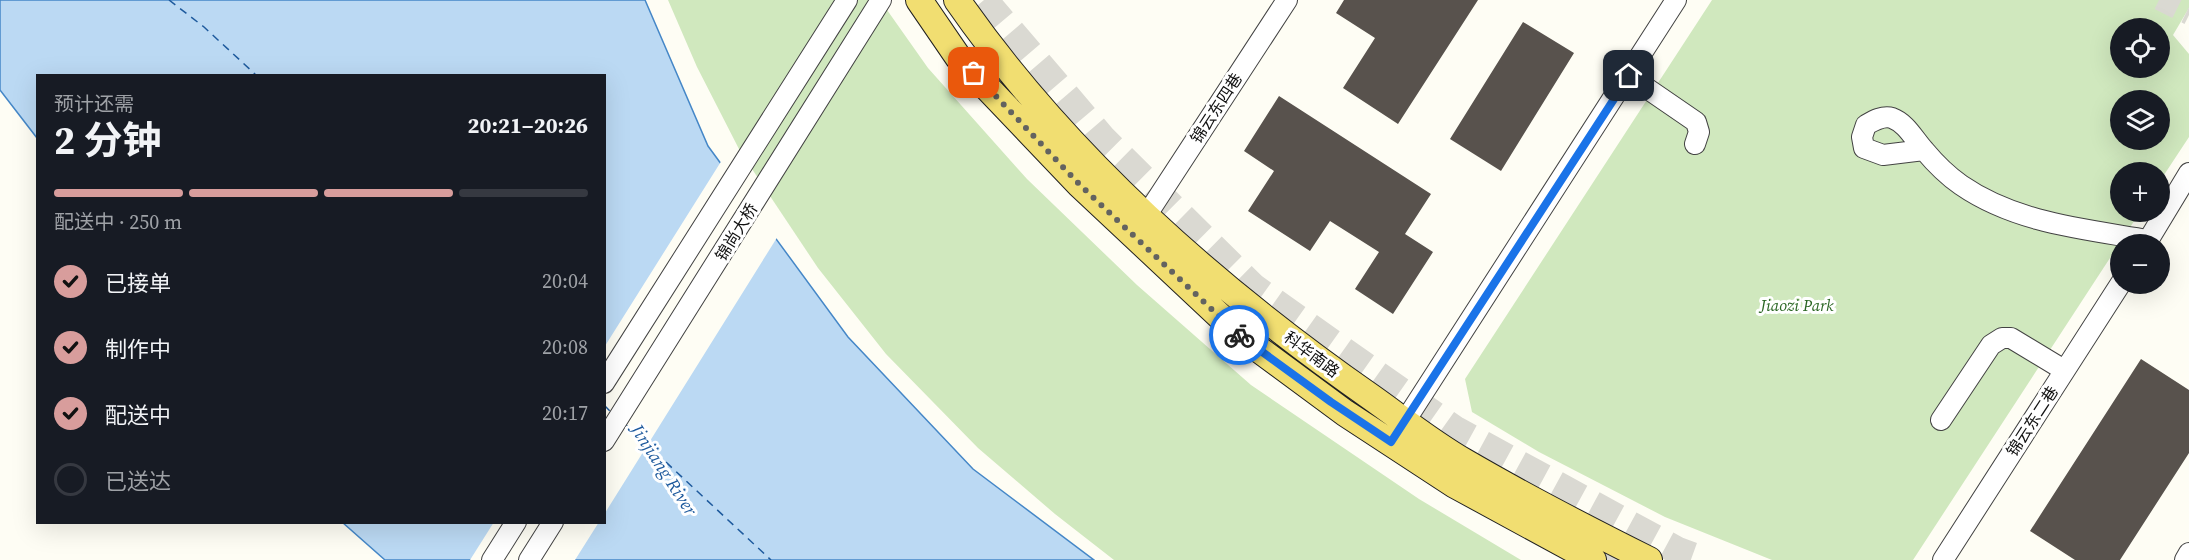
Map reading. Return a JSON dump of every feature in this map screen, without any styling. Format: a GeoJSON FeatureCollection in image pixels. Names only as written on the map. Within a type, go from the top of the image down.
{"type":"FeatureCollection","features":[{"type":"Feature","properties":{"kind":"main road","name":"科华南路"},"geometry":{"type":"LineString","coordinates":[[919,0],[958,57],[1080,185],[1159,262],[1242,337],[1337,406],[1455,485],[1593,560]]}},
{"type":"Feature","properties":{"kind":"main road","name":"科华南路"},"geometry":{"type":"LineString","coordinates":[[957,0],[974,25],[1061,129],[1165,236],[1313,357],[1472,466],[1569,521],[1649,560]]}},
{"type":"Feature","properties":{"kind":"street","name":"锦尚大桥"},"geometry":{"type":"LineString","coordinates":[[606,438],[881,0]]}},
{"type":"Feature","properties":{"kind":"street","name":"锦云东四巷"},"geometry":{"type":"LineString","coordinates":[[1146,216],[1287,0]]}},
{"type":"Feature","properties":{"kind":"street"},"geometry":{"type":"LineString","coordinates":[[1391,442],[1676,0]]}},
{"type":"Feature","properties":{"kind":"street","name":"锦尚大桥"},"geometry":{"type":"LineString","coordinates":[[606,380],[845,4]]}},
{"type":"Feature","properties":{"kind":"street"},"geometry":{"type":"LineString","coordinates":[[1629,76],[1696,122],[1699,132],[1695,144]]}},
{"type":"Feature","properties":{"kind":"street"},"geometry":{"type":"LineString","coordinates":[[1924,150],[1960,184],[2003,209],[2031,218],[2110,234]]}},
{"type":"Feature","properties":{"kind":"street"},"geometry":{"type":"LineString","coordinates":[[2152,234],[2189,173]]}},
{"type":"Feature","properties":{"kind":"street","name":"锦云东二巷"},"geometry":{"type":"LineString","coordinates":[[1942,560],[2114,294]]}},
{"type":"Feature","properties":{"kind":"street"},"geometry":{"type":"LineString","coordinates":[[1941,420],[1991,345],[2002,338],[2011,338],[2064,370]]}},
{"type":"Feature","properties":{"kind":"street"},"geometry":{"type":"LineString","coordinates":[[492,560],[515,524]]}},
{"type":"Feature","properties":{"kind":"street"},"geometry":{"type":"LineString","coordinates":[[529,560],[552,524]]}},
{"type":"Feature","properties":{"kind":"street"},"geometry":{"type":"LineString","coordinates":[[2185,560],[2189,553]]}},
{"type":"Feature","properties":{"kind":"green space"},"geometry":{"type":"Polygon","coordinates":[[[668,0],[880,0],[928,68],[1027,179],[1137,285],[1251,385],[1419,499],[1521,560],[1114,560],[1055,514],[978,448],[886,354],[818,268],[740,151],[697,67],[668,0]]]}},
{"type":"Feature","properties":{"kind":"green space","name":"Jiaozi Park"},"geometry":{"type":"Polygon","coordinates":[[[1712,0],[2189,0],[2189,8],[2173,35],[2189,54],[2189,137],[2170,166],[2170,162],[2110,162],[2110,222],[2133,222],[2126,234],[2110,234],[2110,258],[1913,560],[1772,560],[1665,517],[1539,452],[1472,412],[1465,379],[1712,0]]]}},
{"type":"Feature","properties":{"kind":"water","name":"Jinjiang River"},"geometry":{"type":"Polygon","coordinates":[[[0,0],[645,0],[708,146],[848,337],[973,469],[1094,560],[385,560],[344,524],[606,524],[606,74],[36,74],[36,137],[0,90],[0,0]]]}},
{"type":"Feature","properties":{"kind":"pier"},"geometry":{"type":"Polygon","coordinates":[[[722,160],[778,236],[606,511],[606,344],[722,160]]]}},
{"type":"Feature","properties":{"kind":"pier"},"geometry":{"type":"Polygon","coordinates":[[[493,524],[598,524],[575,560],[470,560],[493,524]]]}},
{"type":"Feature","properties":{"kind":"building"},"geometry":{"type":"Polygon","coordinates":[[[1344,0],[1478,0],[1398,124],[1343,88],[1375,38],[1336,13],[1344,0]]]}},
{"type":"Feature","properties":{"kind":"building"},"geometry":{"type":"Polygon","coordinates":[[[1523,22],[1574,53],[1501,171],[1450,139],[1523,22]]]}},
{"type":"Feature","properties":{"kind":"building"},"geometry":{"type":"Polygon","coordinates":[[[1279,96],[1431,194],[1405,234],[1433,252],[1393,314],[1355,289],[1379,252],[1330,221],[1310,251],[1248,211],[1274,171],[1244,151],[1279,96]]]}},
{"type":"Feature","properties":{"kind":"building"},"geometry":{"type":"Polygon","coordinates":[[[2141,359],[2189,390],[2189,453],[2120,560],[2075,560],[2030,531],[2141,359]]]}},
{"type":"Feature","properties":{"kind":"ferry route"},"geometry":{"type":"LineString","coordinates":[[169,0],[204,27],[255,74]]}},
{"type":"Feature","properties":{"kind":"ferry route"},"geometry":{"type":"LineString","coordinates":[[606,407],[612,413]]}},
{"type":"Feature","properties":{"kind":"ferry route"},"geometry":{"type":"LineString","coordinates":[[625,424],[771,560]]}},
{"type":"Feature","properties":{"kind":"tunnel"},"geometry":{"type":"LineString","coordinates":[[984,0],[1103,139],[1253,287],[1454,429],[1678,551],[1703,560]]}},
{"type":"Feature","properties":{"kind":"tunnel"},"geometry":{"type":"LineString","coordinates":[[2159,0],[2189,15]]}},
{"type":"Feature","properties":{"kind":"tunnel"},"geometry":{"type":"LineString","coordinates":[[1565,534],[1621,560]]}},
{"type":"Feature","properties":{"kind":"way so far"},"geometry":{"type":"LineString","coordinates":[[974,73],[1080,185],[1239,335]]}},
{"type":"Feature","properties":{"kind":"route"},"geometry":{"type":"LineString","coordinates":[[1239,335],[1345,412],[1391,442],[1629,76]]}}]}
